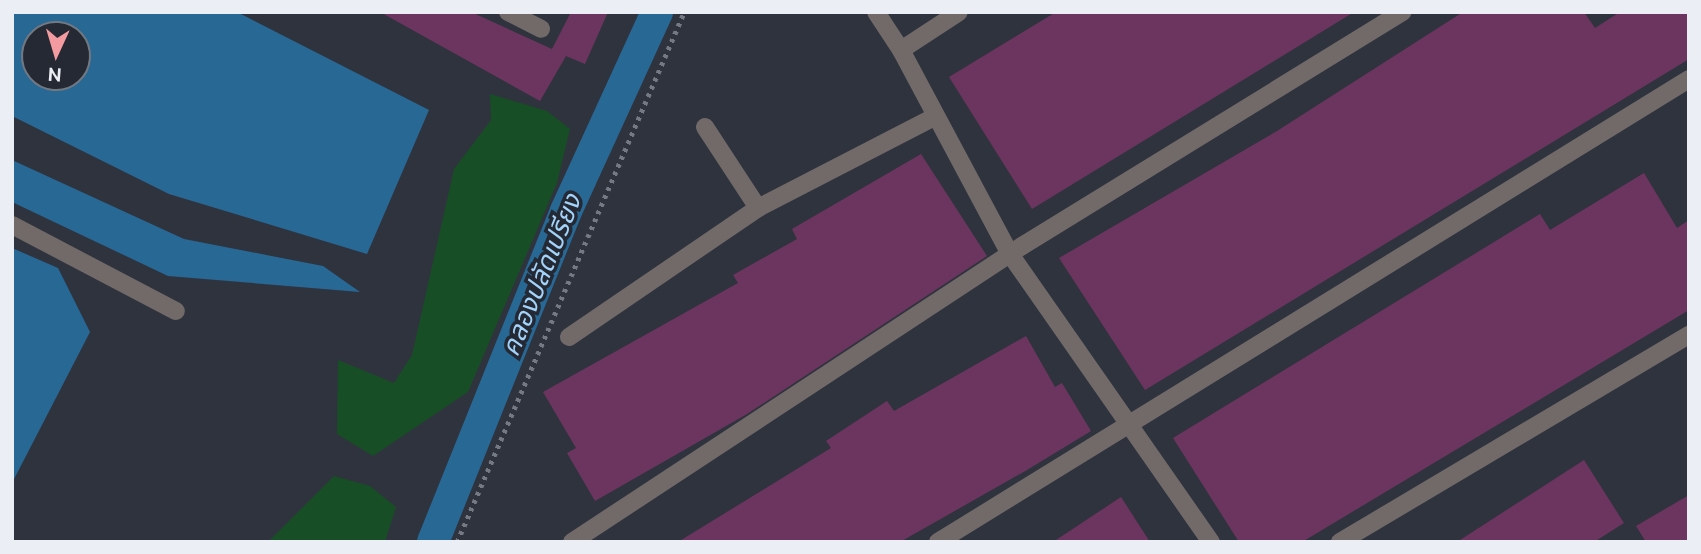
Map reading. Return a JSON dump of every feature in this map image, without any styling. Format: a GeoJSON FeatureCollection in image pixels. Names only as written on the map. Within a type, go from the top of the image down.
{"type":"FeatureCollection","features":[{"type":"Feature","properties":{"kind":"street"},"geometry":{"type":"LineString","coordinates":[[508,12],[541,29]]}},
{"type":"Feature","properties":{"kind":"street"},"geometry":{"type":"LineString","coordinates":[[876,12],[901,50],[1010,254],[1211,542]]}},
{"type":"Feature","properties":{"kind":"street"},"geometry":{"type":"LineString","coordinates":[[901,50],[959,12]]}},
{"type":"Feature","properties":{"kind":"street"},"geometry":{"type":"LineString","coordinates":[[572,542],[1010,254],[1404,12]]}},
{"type":"Feature","properties":{"kind":"street"},"geometry":{"type":"LineString","coordinates":[[938,542],[1125,421],[1689,79]]}},
{"type":"Feature","properties":{"kind":"street"},"geometry":{"type":"LineString","coordinates":[[569,337],[758,208],[936,116]]}},
{"type":"Feature","properties":{"kind":"street"},"geometry":{"type":"LineString","coordinates":[[705,127],[758,208]]}},
{"type":"Feature","properties":{"kind":"street"},"geometry":{"type":"LineString","coordinates":[[12,225],[176,311]]}},
{"type":"Feature","properties":{"kind":"street"},"geometry":{"type":"LineString","coordinates":[[1340,542],[1689,335]]}},
{"type":"Feature","properties":{"kind":"path"},"geometry":{"type":"LineString","coordinates":[[457,542],[684,12]]}},
{"type":"Feature","properties":{"kind":"green space"},"geometry":{"type":"Polygon","coordinates":[[[490,94],[547,111],[570,129],[557,183],[468,392],[373,456],[337,434],[338,360],[394,383],[412,355],[454,169],[491,120],[490,94]]]}},
{"type":"Feature","properties":{"kind":"green space"},"geometry":{"type":"Polygon","coordinates":[[[334,476],[370,486],[396,507],[385,542],[268,542],[334,476]]]}},
{"type":"Feature","properties":{"kind":"water"},"geometry":{"type":"Polygon","coordinates":[[[12,12],[237,12],[429,110],[367,254],[169,194],[12,116],[12,12]]]}},
{"type":"Feature","properties":{"kind":"water"},"geometry":{"type":"Polygon","coordinates":[[[12,160],[184,239],[323,266],[360,292],[168,276],[12,202],[12,160]]]}},
{"type":"Feature","properties":{"kind":"water"},"geometry":{"type":"Polygon","coordinates":[[[12,248],[58,268],[90,332],[12,483],[12,248]]]}},
{"type":"Feature","properties":{"kind":"building"},"geometry":{"type":"Polygon","coordinates":[[[380,12],[471,12],[552,49],[571,12],[608,12],[585,64],[566,56],[540,101],[380,12]]]}},
{"type":"Feature","properties":{"kind":"building"},"geometry":{"type":"Polygon","coordinates":[[[1056,12],[1354,12],[1032,209],[949,77],[1056,12]]]}},
{"type":"Feature","properties":{"kind":"building"},"geometry":{"type":"Polygon","coordinates":[[[1463,12],[1584,12],[1595,28],[1620,12],[1689,12],[1689,59],[1145,390],[1059,258],[1277,131],[1463,12]]]}},
{"type":"Feature","properties":{"kind":"building"},"geometry":{"type":"Polygon","coordinates":[[[921,154],[987,256],[747,414],[595,501],[567,453],[576,448],[543,392],[738,283],[733,275],[797,239],[792,229],[921,154]]]}},
{"type":"Feature","properties":{"kind":"building"},"geometry":{"type":"Polygon","coordinates":[[[1644,173],[1677,228],[1689,220],[1689,310],[1302,542],[1239,542],[1173,438],[1540,214],[1550,230],[1644,173]]]}},
{"type":"Feature","properties":{"kind":"building"},"geometry":{"type":"Polygon","coordinates":[[[1026,336],[1055,387],[1062,383],[1091,431],[1027,470],[900,542],[678,542],[831,448],[826,441],[887,401],[894,411],[1026,336]]]}},
{"type":"Feature","properties":{"kind":"building"},"geometry":{"type":"Polygon","coordinates":[[[1584,460],[1624,523],[1594,542],[1457,542],[1584,460]]]}},
{"type":"Feature","properties":{"kind":"building"},"geometry":{"type":"Polygon","coordinates":[[[1689,495],[1689,542],[1646,542],[1636,526],[1689,495]]]}},
{"type":"Feature","properties":{"kind":"building"},"geometry":{"type":"Polygon","coordinates":[[[1121,497],[1150,542],[1053,542],[1121,497]]]}},
{"type":"Feature","properties":{"kind":"waterway","name":"คลองปลัดเปรียง"},"geometry":{"type":"LineString","coordinates":[[433,542],[566,211],[657,12]]}}]}
